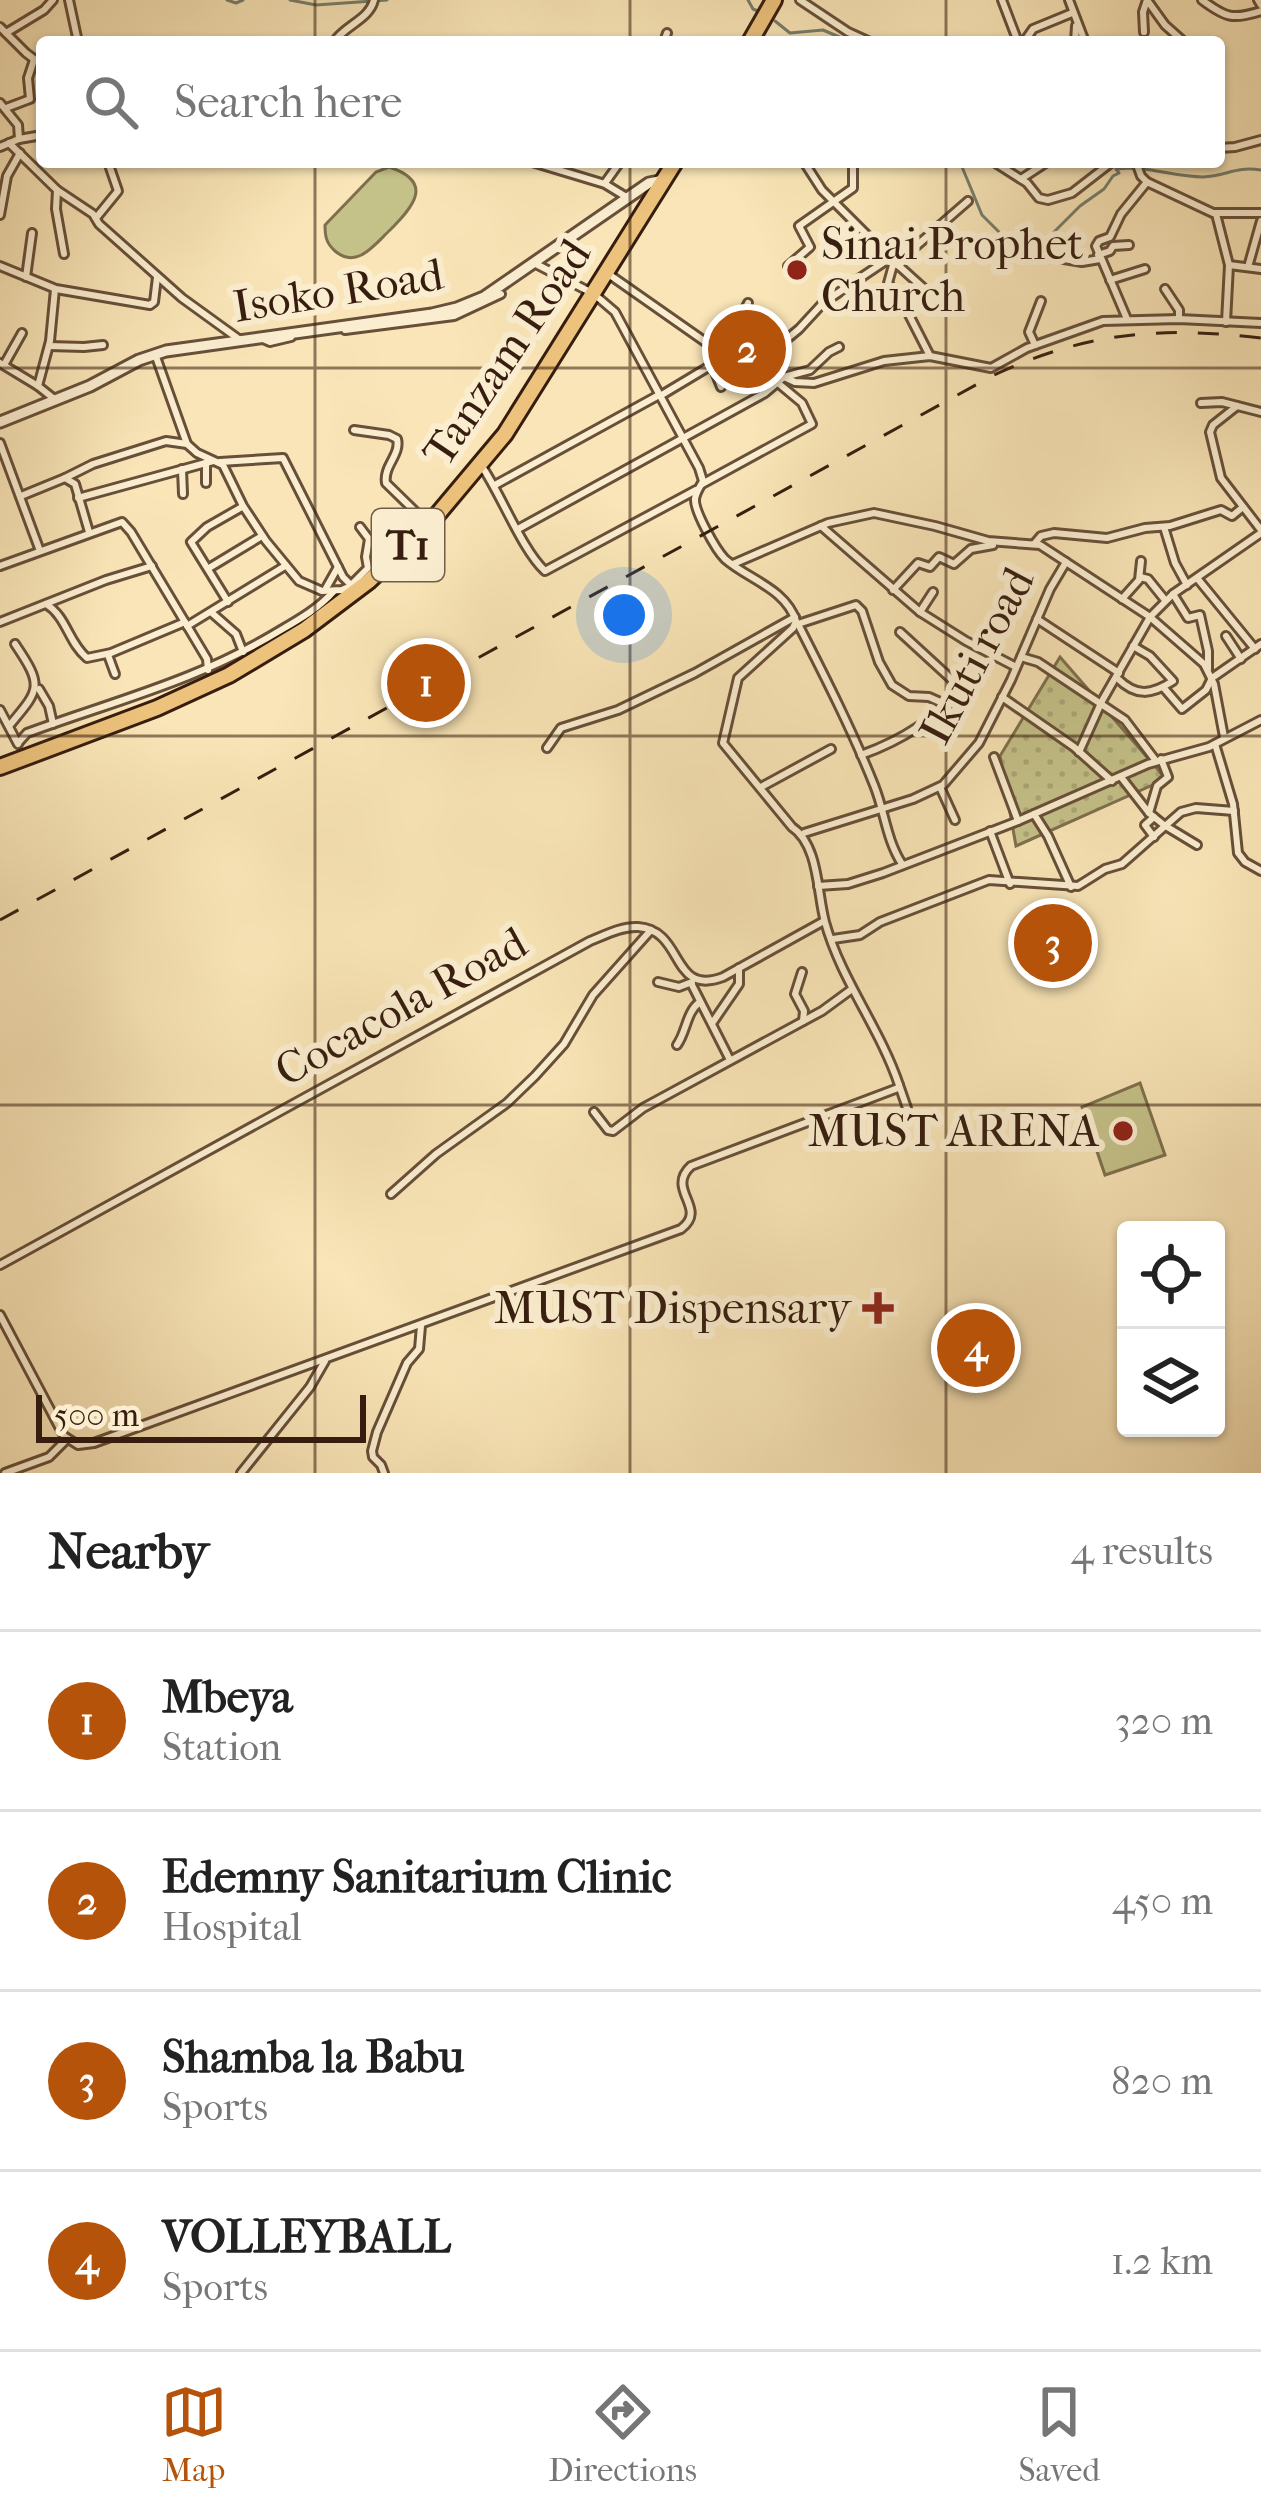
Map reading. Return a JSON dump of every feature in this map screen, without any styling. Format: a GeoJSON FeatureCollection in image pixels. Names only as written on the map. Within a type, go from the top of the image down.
{"type":"FeatureCollection","features":[{"type":"Feature","properties":{"kind":"highway"},"geometry":{"type":"LineString","coordinates":[[753,36],[769,7]]}},
{"type":"Feature","properties":{"kind":"highway","name":"Tanzam Road"},"geometry":{"type":"LineString","coordinates":[[0,767],[22,750],[157,708],[230,674],[304,630],[410,543],[481,465],[668,172]]}},
{"type":"Feature","properties":{"kind":"street"},"geometry":{"type":"LineString","coordinates":[[36,58],[3,30],[44,10],[53,0]]}},
{"type":"Feature","properties":{"kind":"street"},"geometry":{"type":"LineString","coordinates":[[70,0],[75,36]]}},
{"type":"Feature","properties":{"kind":"street"},"geometry":{"type":"LineString","coordinates":[[800,0],[857,36]]}},
{"type":"Feature","properties":{"kind":"street"},"geometry":{"type":"LineString","coordinates":[[1001,0],[1018,36]]}},
{"type":"Feature","properties":{"kind":"street"},"geometry":{"type":"LineString","coordinates":[[1144,32],[1147,0]]}},
{"type":"Feature","properties":{"kind":"street"},"geometry":{"type":"LineString","coordinates":[[1147,0],[1177,36]]}},
{"type":"Feature","properties":{"kind":"street"},"geometry":{"type":"LineString","coordinates":[[1202,0],[1232,18],[1260,5]]}},
{"type":"Feature","properties":{"kind":"street"},"geometry":{"type":"LineString","coordinates":[[339,36],[366,15],[374,2]]}},
{"type":"Feature","properties":{"kind":"street"},"geometry":{"type":"LineString","coordinates":[[1026,36],[1062,17],[1070,6]]}},
{"type":"Feature","properties":{"kind":"street"},"geometry":{"type":"LineString","coordinates":[[1070,6],[1082,36]]}},
{"type":"Feature","properties":{"kind":"street"},"geometry":{"type":"LineString","coordinates":[[1076,36],[1077,22]]}},
{"type":"Feature","properties":{"kind":"street"},"geometry":{"type":"LineString","coordinates":[[19,139],[18,125],[3,106],[31,100],[28,78],[36,65]]}},
{"type":"Feature","properties":{"kind":"street"},"geometry":{"type":"LineString","coordinates":[[0,147],[36,136]]}},
{"type":"Feature","properties":{"kind":"street"},"geometry":{"type":"LineString","coordinates":[[1225,148],[1261,140]]}},
{"type":"Feature","properties":{"kind":"street"},"geometry":{"type":"LineString","coordinates":[[9,143],[57,190],[240,340]]}},
{"type":"Feature","properties":{"kind":"street"},"geometry":{"type":"LineString","coordinates":[[0,215],[6,178],[20,154]]}},
{"type":"Feature","properties":{"kind":"street"},"geometry":{"type":"LineString","coordinates":[[96,218],[118,190],[110,168]]}},
{"type":"Feature","properties":{"kind":"street"},"geometry":{"type":"LineString","coordinates":[[552,168],[604,184],[628,198]]}},
{"type":"Feature","properties":{"kind":"street"},"geometry":{"type":"LineString","coordinates":[[604,184],[616,168]]}},
{"type":"Feature","properties":{"kind":"street"},"geometry":{"type":"LineString","coordinates":[[808,168],[822,190],[893,264],[929,293]]}},
{"type":"Feature","properties":{"kind":"street"},"geometry":{"type":"LineString","coordinates":[[788,266],[810,247],[799,226],[853,188],[853,168]]}},
{"type":"Feature","properties":{"kind":"street"},"geometry":{"type":"LineString","coordinates":[[1004,168],[1048,200],[1072,193],[1104,168]]}},
{"type":"Feature","properties":{"kind":"street"},"geometry":{"type":"LineString","coordinates":[[1022,179],[1038,168]]}},
{"type":"Feature","properties":{"kind":"street"},"geometry":{"type":"LineString","coordinates":[[1138,168],[1147,182],[1216,213],[1261,217],[1248,267]]}},
{"type":"Feature","properties":{"kind":"street","name":"Isoko Road"},"geometry":{"type":"LineString","coordinates":[[0,422],[155,353],[457,308],[484,297],[668,172]]}},
{"type":"Feature","properties":{"kind":"street"},"geometry":{"type":"LineString","coordinates":[[1127,320],[1097,243],[1111,237],[1121,214],[1147,182]]}},
{"type":"Feature","properties":{"kind":"street"},"geometry":{"type":"LineString","coordinates":[[57,190],[64,254]]}},
{"type":"Feature","properties":{"kind":"street"},"geometry":{"type":"LineString","coordinates":[[748,361],[782,344],[823,302],[893,264],[968,201]]}},
{"type":"Feature","properties":{"kind":"street"},"geometry":{"type":"LineString","coordinates":[[1216,213],[1229,265],[1226,322]]}},
{"type":"Feature","properties":{"kind":"street"},"geometry":{"type":"LineString","coordinates":[[26,277],[32,233]]}},
{"type":"Feature","properties":{"kind":"street"},"geometry":{"type":"LineString","coordinates":[[1058,258],[1082,262],[1113,246],[1129,245]]}},
{"type":"Feature","properties":{"kind":"street"},"geometry":{"type":"LineString","coordinates":[[534,263],[594,294],[615,312],[699,468],[695,506]]}},
{"type":"Feature","properties":{"kind":"street"},"geometry":{"type":"LineString","coordinates":[[893,264],[888,283],[930,356]]}},
{"type":"Feature","properties":{"kind":"street"},"geometry":{"type":"LineString","coordinates":[[1229,265],[1261,269]]}},
{"type":"Feature","properties":{"kind":"street"},"geometry":{"type":"LineString","coordinates":[[0,266],[55,288],[149,305],[154,302],[158,276]]}},
{"type":"Feature","properties":{"kind":"street"},"geometry":{"type":"LineString","coordinates":[[1110,280],[1145,268]]}},
{"type":"Feature","properties":{"kind":"street"},"geometry":{"type":"LineString","coordinates":[[481,465],[532,557],[545,571],[812,424],[802,403],[781,380],[748,361],[722,357],[607,273]]}},
{"type":"Feature","properties":{"kind":"street"},"geometry":{"type":"LineString","coordinates":[[38,386],[49,346],[55,288]]}},
{"type":"Feature","properties":{"kind":"street"},"geometry":{"type":"LineString","coordinates":[[1165,289],[1179,310],[1179,319]]}},
{"type":"Feature","properties":{"kind":"street"},"geometry":{"type":"LineString","coordinates":[[260,338],[274,342],[431,320],[465,312],[501,294]]}},
{"type":"Feature","properties":{"kind":"street"},"geometry":{"type":"LineString","coordinates":[[1035,345],[1029,332],[1041,301]]}},
{"type":"Feature","properties":{"kind":"street"},"geometry":{"type":"LineString","coordinates":[[721,387],[715,372],[748,303]]}},
{"type":"Feature","properties":{"kind":"street"},"geometry":{"type":"LineString","coordinates":[[781,380],[814,383],[884,361],[930,356],[991,368],[1035,345],[1101,322],[1261,323]]}},
{"type":"Feature","properties":{"kind":"street"},"geometry":{"type":"LineString","coordinates":[[22,333],[2,364],[56,401]]}},
{"type":"Feature","properties":{"kind":"street"},"geometry":{"type":"LineString","coordinates":[[49,346],[104,345]]}},
{"type":"Feature","properties":{"kind":"street"},"geometry":{"type":"LineString","coordinates":[[518,529],[781,380],[810,370],[839,347]]}},
{"type":"Feature","properties":{"kind":"street"},"geometry":{"type":"LineString","coordinates":[[155,353],[187,444]]}},
{"type":"Feature","properties":{"kind":"street"},"geometry":{"type":"LineString","coordinates":[[495,485],[722,357]]}},
{"type":"Feature","properties":{"kind":"street"},"geometry":{"type":"LineString","coordinates":[[1202,403],[1222,402],[1261,412]]}},
{"type":"Feature","properties":{"kind":"street"},"geometry":{"type":"LineString","coordinates":[[1079,752],[1150,616],[1261,531],[1221,478],[1210,432],[1237,406]]}},
{"type":"Feature","properties":{"kind":"street"},"geometry":{"type":"LineString","coordinates":[[354,430],[397,439],[386,483],[429,524]]}},
{"type":"Feature","properties":{"kind":"street"},"geometry":{"type":"LineString","coordinates":[[21,496],[93,464],[177,440],[218,461],[263,536],[299,581],[329,591],[353,587],[368,570],[369,539],[360,527]]}},
{"type":"Feature","properties":{"kind":"street"},"geometry":{"type":"LineString","coordinates":[[0,443],[40,550]]}},
{"type":"Feature","properties":{"kind":"street"},"geometry":{"type":"LineString","coordinates":[[77,498],[206,463],[283,458],[338,567],[353,587]]}},
{"type":"Feature","properties":{"kind":"street"},"geometry":{"type":"LineString","coordinates":[[206,463],[206,483]]}},
{"type":"Feature","properties":{"kind":"street"},"geometry":{"type":"LineString","coordinates":[[182,469],[183,494]]}},
{"type":"Feature","properties":{"kind":"street"},"geometry":{"type":"LineString","coordinates":[[65,478],[75,484],[89,532]]}},
{"type":"Feature","properties":{"kind":"street"},"geometry":{"type":"LineString","coordinates":[[685,496],[721,553],[782,598],[797,620],[860,754],[902,865]]}},
{"type":"Feature","properties":{"kind":"street"},"geometry":{"type":"LineString","coordinates":[[228,602],[191,540],[243,506]]}},
{"type":"Feature","properties":{"kind":"street"},"geometry":{"type":"LineString","coordinates":[[1035,543],[1054,533],[1107,538],[1221,510],[1232,516],[1243,507]]}},
{"type":"Feature","properties":{"kind":"street"},"geometry":{"type":"LineString","coordinates":[[733,564],[820,526],[874,513],[988,541],[1035,543],[1150,616],[1208,669],[1224,737]]}},
{"type":"Feature","properties":{"kind":"street"},"geometry":{"type":"LineString","coordinates":[[382,516],[410,543]]}},
{"type":"Feature","properties":{"kind":"street"},"geometry":{"type":"LineString","coordinates":[[0,566],[122,522],[207,659],[208,670]]}},
{"type":"Feature","properties":{"kind":"street"},"geometry":{"type":"LineString","coordinates":[[820,526],[920,612],[1016,667]]}},
{"type":"Feature","properties":{"kind":"street"},"geometry":{"type":"LineString","coordinates":[[1164,527],[1186,585]]}},
{"type":"Feature","properties":{"kind":"street"},"geometry":{"type":"LineString","coordinates":[[209,568],[263,536]]}},
{"type":"Feature","properties":{"kind":"street"},"geometry":{"type":"LineString","coordinates":[[893,590],[918,563],[930,567],[939,557],[954,564],[970,549],[993,545]]}},
{"type":"Feature","properties":{"kind":"street"},"geometry":{"type":"LineString","coordinates":[[1122,599],[1140,577],[1142,561]]}},
{"type":"Feature","properties":{"kind":"street","name":"Ikuti road"},"geometry":{"type":"LineString","coordinates":[[802,833],[940,787],[979,743],[1066,562]]}},
{"type":"Feature","properties":{"kind":"street"},"geometry":{"type":"LineString","coordinates":[[0,622],[152,566]]}},
{"type":"Feature","properties":{"kind":"street"},"geometry":{"type":"LineString","coordinates":[[46,604],[61,615],[83,656],[92,658],[212,613],[285,566]]}},
{"type":"Feature","properties":{"kind":"street"},"geometry":{"type":"LineString","coordinates":[[27,733],[126,701],[243,652],[299,620],[329,591],[330,577],[338,567]]}},
{"type":"Feature","properties":{"kind":"street"},"geometry":{"type":"LineString","coordinates":[[1140,577],[1148,579],[1165,600]]}},
{"type":"Feature","properties":{"kind":"street"},"geometry":{"type":"LineString","coordinates":[[1163,687],[1181,709],[1206,690],[1212,678],[1258,647],[1197,578]]}},
{"type":"Feature","properties":{"kind":"street"},"geometry":{"type":"LineString","coordinates":[[920,612],[933,592]]}},
{"type":"Feature","properties":{"kind":"street"},"geometry":{"type":"LineString","coordinates":[[1173,594],[1188,618],[1200,615],[1208,669]]}},
{"type":"Feature","properties":{"kind":"street"},"geometry":{"type":"LineString","coordinates":[[547,748],[561,728],[639,700],[797,620],[856,604],[892,685],[909,696],[947,705]]}},
{"type":"Feature","properties":{"kind":"street"},"geometry":{"type":"LineString","coordinates":[[212,613],[236,634],[243,652]]}},
{"type":"Feature","properties":{"kind":"street"},"geometry":{"type":"LineString","coordinates":[[797,620],[790,632],[738,678],[723,738],[728,752],[802,833],[831,939],[888,1056],[907,1108]]}},
{"type":"Feature","properties":{"kind":"street"},"geometry":{"type":"LineString","coordinates":[[1037,620],[1118,675],[1135,692],[1173,681],[1150,656],[1133,646]]}},
{"type":"Feature","properties":{"kind":"street"},"geometry":{"type":"LineString","coordinates":[[860,754],[904,736],[960,690],[900,632]]}},
{"type":"Feature","properties":{"kind":"street"},"geometry":{"type":"LineString","coordinates":[[1226,636],[1241,659]]}},
{"type":"Feature","properties":{"kind":"street"},"geometry":{"type":"LineString","coordinates":[[15,644],[49,706],[53,724]]}},
{"type":"Feature","properties":{"kind":"street"},"geometry":{"type":"LineString","coordinates":[[107,654],[115,674]]}},
{"type":"Feature","properties":{"kind":"street"},"geometry":{"type":"LineString","coordinates":[[1021,657],[1038,662],[1125,720],[1159,760],[1168,777],[1157,786],[1152,815],[1145,825],[1154,837]]}},
{"type":"Feature","properties":{"kind":"street"},"geometry":{"type":"LineString","coordinates":[[207,659],[217,665]]}},
{"type":"Feature","properties":{"kind":"street"},"geometry":{"type":"LineString","coordinates":[[9,727],[34,696],[36,686]]}},
{"type":"Feature","properties":{"kind":"street"},"geometry":{"type":"LineString","coordinates":[[1002,697],[1112,782]]}},
{"type":"Feature","properties":{"kind":"street"},"geometry":{"type":"LineString","coordinates":[[0,710],[22,750]]}},
{"type":"Feature","properties":{"kind":"street"},"geometry":{"type":"LineString","coordinates":[[818,886],[856,882],[902,865],[1159,760],[1215,744],[1261,720]]}},
{"type":"Feature","properties":{"kind":"street"},"geometry":{"type":"LineString","coordinates":[[22,750],[31,722]]}},
{"type":"Feature","properties":{"kind":"street"},"geometry":{"type":"LineString","coordinates":[[1215,744],[1234,811],[1238,854],[1261,871]]}},
{"type":"Feature","properties":{"kind":"street"},"geometry":{"type":"LineString","coordinates":[[760,787],[831,748]]}},
{"type":"Feature","properties":{"kind":"street"},"geometry":{"type":"LineString","coordinates":[[994,757],[1018,821]]}},
{"type":"Feature","properties":{"kind":"street"},"geometry":{"type":"LineString","coordinates":[[1121,777],[1152,815],[1197,844]]}},
{"type":"Feature","properties":{"kind":"street"},"geometry":{"type":"LineString","coordinates":[[940,787],[955,820]]}},
{"type":"Feature","properties":{"kind":"street"},"geometry":{"type":"LineString","coordinates":[[831,939],[860,935],[876,923],[989,880],[1080,886],[1122,863],[1181,812],[1234,811]]}},
{"type":"Feature","properties":{"kind":"street"},"geometry":{"type":"LineString","coordinates":[[1034,814],[1071,887]]}},
{"type":"Feature","properties":{"kind":"street"},"geometry":{"type":"LineString","coordinates":[[990,831],[1010,884]]}},
{"type":"Feature","properties":{"kind":"street"},"geometry":{"type":"LineString","coordinates":[[658,982],[679,987],[715,980],[824,920]]}},
{"type":"Feature","properties":{"kind":"street","name":"Cocacola Road"},"geometry":{"type":"LineString","coordinates":[[0,1265],[590,940],[629,928],[651,929]]}},
{"type":"Feature","properties":{"kind":"street"},"geometry":{"type":"LineString","coordinates":[[391,1194],[535,1076],[564,1044],[598,988],[651,929],[667,941],[693,982],[730,1060]]}},
{"type":"Feature","properties":{"kind":"street"},"geometry":{"type":"LineString","coordinates":[[712,1024],[739,984],[739,968]]}},
{"type":"Feature","properties":{"kind":"street"},"geometry":{"type":"LineString","coordinates":[[802,972],[795,994],[804,1011],[803,1021]]}},
{"type":"Feature","properties":{"kind":"street"},"geometry":{"type":"LineString","coordinates":[[594,1112],[613,1131],[644,1108],[833,1004],[852,988]]}},
{"type":"Feature","properties":{"kind":"street"},"geometry":{"type":"LineString","coordinates":[[677,1045],[700,1002]]}},
{"type":"Feature","properties":{"kind":"street"},"geometry":{"type":"LineString","coordinates":[[0,1315],[67,1439],[78,1445],[103,1441],[681,1229],[692,1216],[681,1180],[691,1166],[899,1085]]}},
{"type":"Feature","properties":{"kind":"street"},"geometry":{"type":"LineString","coordinates":[[384,1473],[372,1450],[407,1363],[419,1349],[421,1326]]}},
{"type":"Feature","properties":{"kind":"street"},"geometry":{"type":"LineString","coordinates":[[241,1473],[310,1387],[325,1360]]}},
{"type":"Feature","properties":{"kind":"street"},"geometry":{"type":"LineString","coordinates":[[5,1473],[49,1457],[67,1439]]}},
{"type":"Feature","properties":{"kind":"shaded area"},"geometry":{"type":"Polygon","coordinates":[[[391,168],[412,180],[416,187],[412,204],[365,253],[343,256],[328,242],[325,225],[376,172],[391,168]]]}},
{"type":"Feature","properties":{"kind":"shaded area"},"geometry":{"type":"Polygon","coordinates":[[[1060,657],[1166,779],[1016,846],[1000,756],[1060,657]]]}},
{"type":"Feature","properties":{"kind":"shaded area"},"geometry":{"type":"Polygon","coordinates":[[[1076,924],[1082,955],[1029,962],[1025,931],[1076,924]]]}},
{"type":"Feature","properties":{"kind":"shaded area","name":"MUST ARENA"},"geometry":{"type":"Polygon","coordinates":[[[1140,1083],[1165,1155],[1105,1175],[1082,1107],[1140,1083]]]}},
{"type":"Feature","properties":{"kind":"waterway"},"geometry":{"type":"LineString","coordinates":[[227,0],[243,0]]}},
{"type":"Feature","properties":{"kind":"waterway"},"geometry":{"type":"LineString","coordinates":[[290,0],[316,5],[387,0]]}},
{"type":"Feature","properties":{"kind":"waterway"},"geometry":{"type":"LineString","coordinates":[[748,0],[760,12]]}},
{"type":"Feature","properties":{"kind":"waterway"},"geometry":{"type":"LineString","coordinates":[[775,21],[790,33],[823,30],[837,36]]}},
{"type":"Feature","properties":{"kind":"waterway"},"geometry":{"type":"LineString","coordinates":[[962,168],[982,215],[1009,246],[1030,251],[1104,189],[1119,173],[1116,169],[1203,177],[1261,170]]}},
{"type":"Feature","properties":{"kind":"railway"},"geometry":{"type":"LineString","coordinates":[[0,920],[994,375],[1061,349],[1124,336],[1190,333],[1261,338]]}},
{"type":"Feature","properties":{"kind":"place","name":"Sinai Prophet Church"},"geometry":{"type":"Point","coordinates":[797,270]}},
{"type":"Feature","properties":{"kind":"place","name":"Edemny Sanitarium Clinic"},"geometry":{"type":"Point","coordinates":[747,349]}},
{"type":"Feature","properties":{"kind":"place","name":"Mbeya"},"geometry":{"type":"Point","coordinates":[426,683]}},
{"type":"Feature","properties":{"kind":"place","name":"Shamba la Babu"},"geometry":{"type":"Point","coordinates":[1053,943]}},
{"type":"Feature","properties":{"kind":"place","name":"MUST ARENA"},"geometry":{"type":"Point","coordinates":[1123,1131]}},
{"type":"Feature","properties":{"kind":"place","name":"MUST Dispensary"},"geometry":{"type":"Point","coordinates":[878,1308]}},
{"type":"Feature","properties":{"kind":"place","name":"VOLLEYBALL"},"geometry":{"type":"Point","coordinates":[976,1348]}}]}
